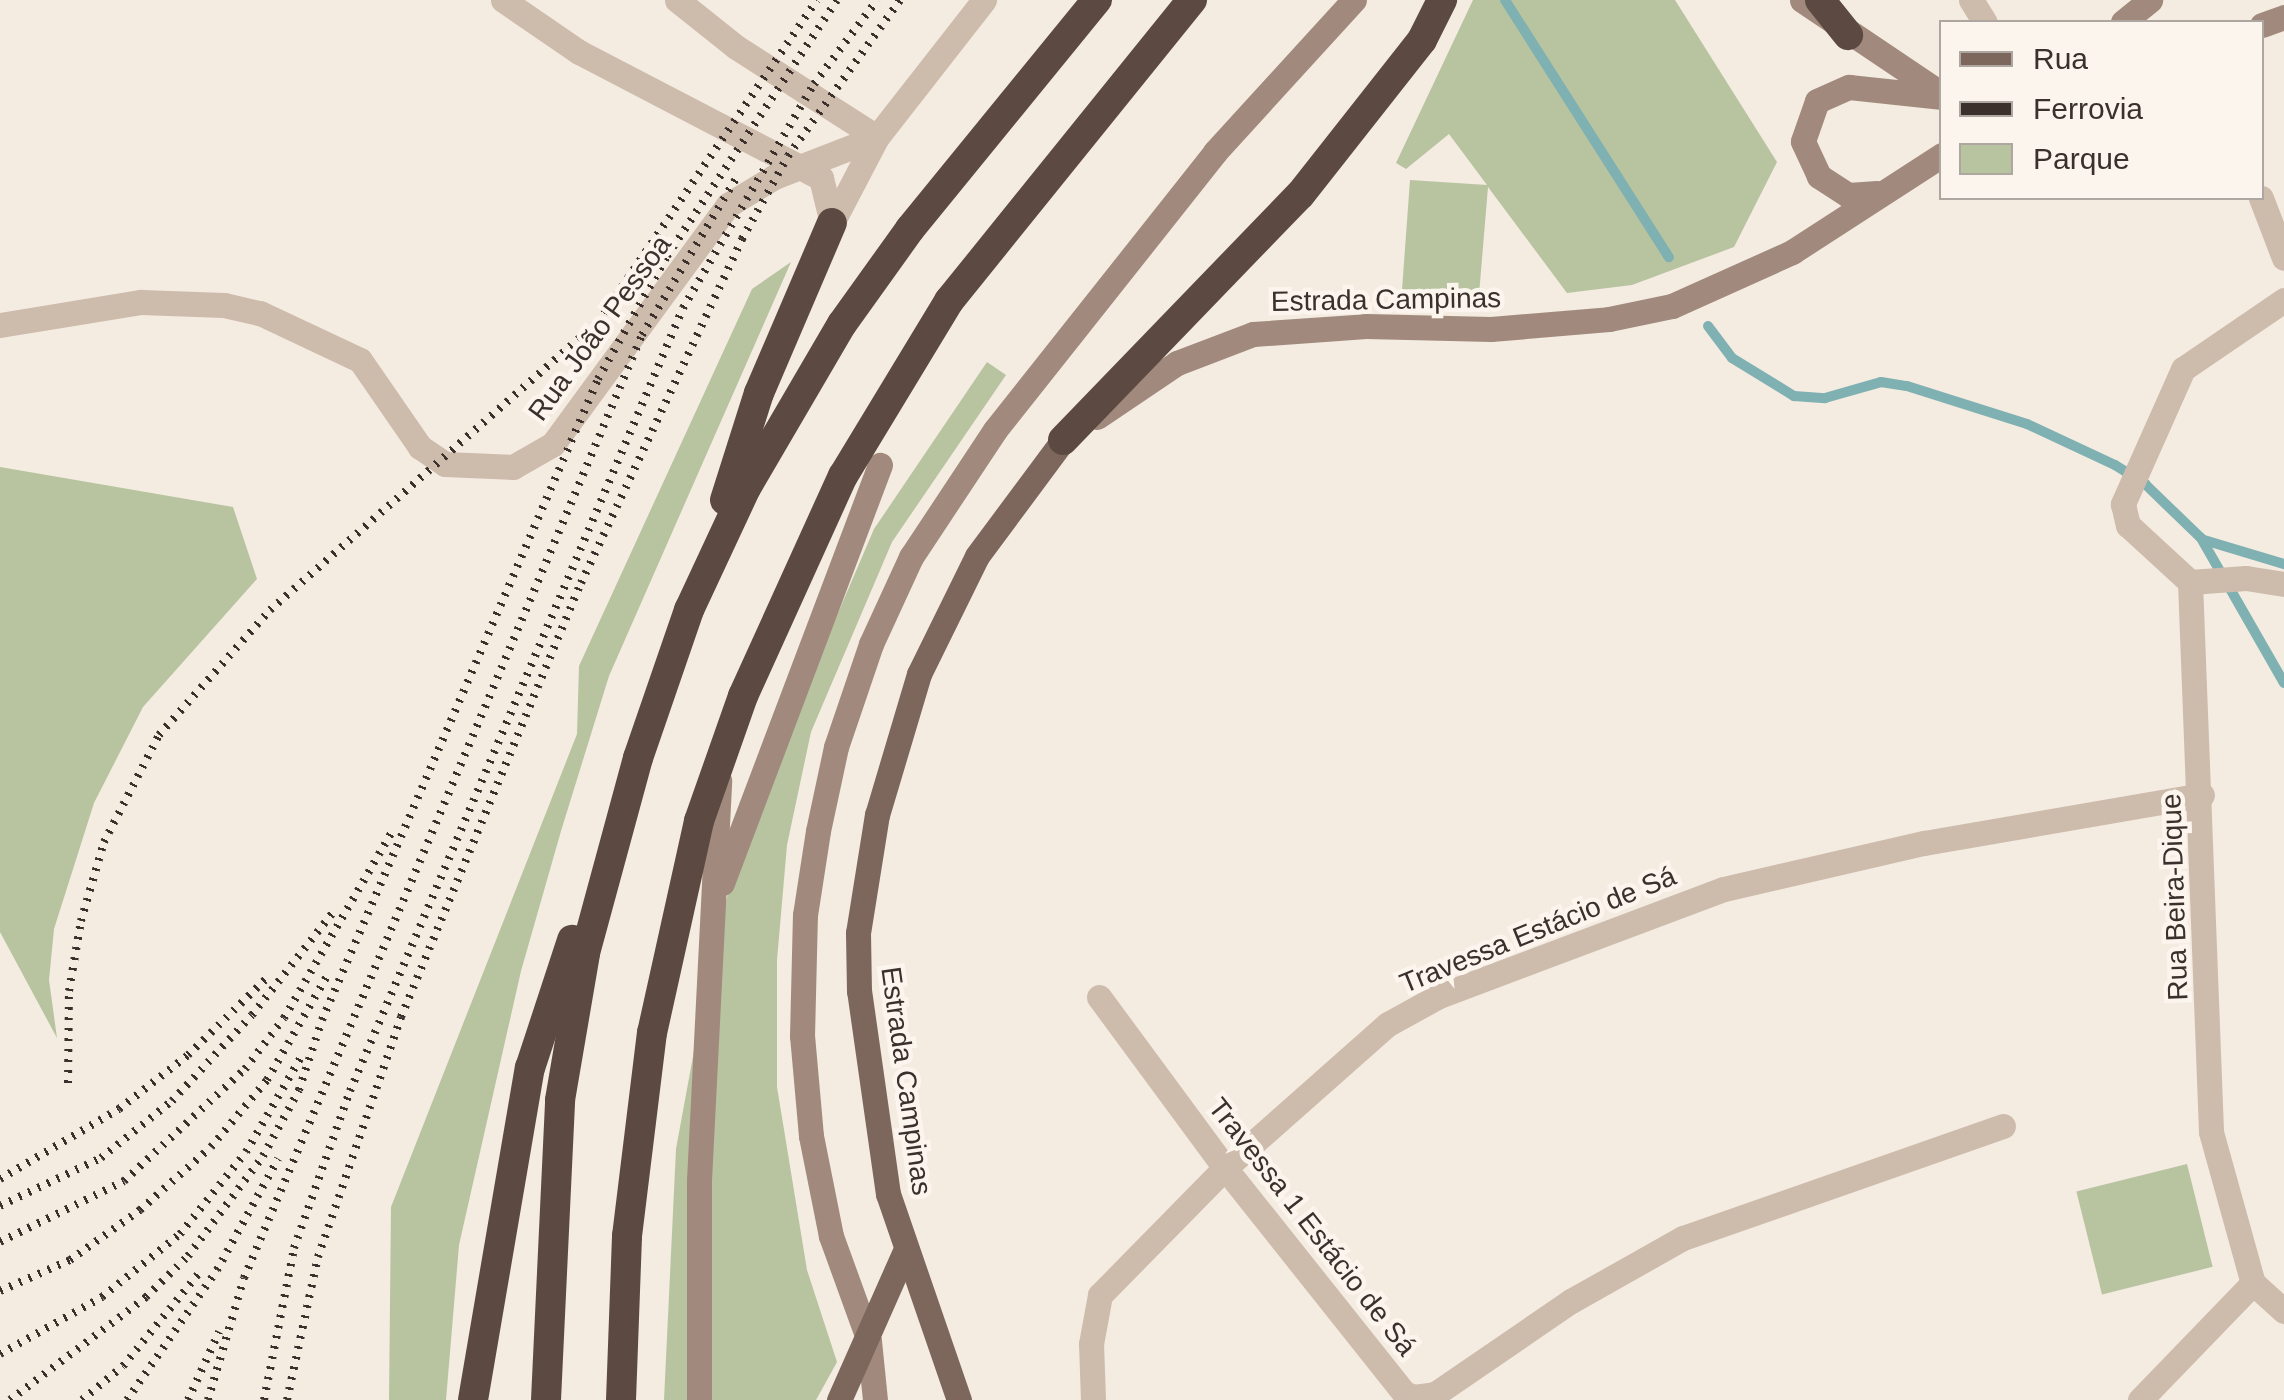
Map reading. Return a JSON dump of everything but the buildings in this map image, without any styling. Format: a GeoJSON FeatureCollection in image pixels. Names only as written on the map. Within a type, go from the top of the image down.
{"type":"FeatureCollection","features":[{"type":"Feature","properties":{"kind":"highway"},"geometry":{"type":"LineString","coordinates":[[689,610],[746,488],[842,324],[922,214],[1097,0]]}},
{"type":"Feature","properties":{"kind":"highway"},"geometry":{"type":"LineString","coordinates":[[621,1400],[627,1236],[646,1071],[674,922],[720,760],[789,583],[892,390],[985,254],[1192,0]]}},
{"type":"Feature","properties":{"kind":"highway"},"geometry":{"type":"LineString","coordinates":[[1063,440],[1300,195],[1412,54],[1442,0]]}},
{"type":"Feature","properties":{"kind":"highway"},"geometry":{"type":"LineString","coordinates":[[1820,0],[1848,35]]}},
{"type":"Feature","properties":{"kind":"highway"},"geometry":{"type":"LineString","coordinates":[[473,1400],[530,1068],[689,610],[759,393],[832,223]]}},
{"type":"Feature","properties":{"kind":"highway"},"geometry":{"type":"LineString","coordinates":[[546,1400],[560,1100],[585,952],[638,758]]}},
{"type":"Feature","properties":{"kind":"main road"},"geometry":{"type":"LineString","coordinates":[[875,1400],[869,1341],[831,1236],[812,1136],[802,1036],[805,915],[836,747],[871,644],[951,492],[1080,317],[1286,70],[1354,0]]}},
{"type":"Feature","properties":{"kind":"main road"},"geometry":{"type":"LineString","coordinates":[[1802,0],[1848,35],[1939,93]]}},
{"type":"Feature","properties":{"kind":"main road"},"geometry":{"type":"LineString","coordinates":[[2125,20],[2150,0]]}},
{"type":"Feature","properties":{"kind":"main road"},"geometry":{"type":"LineString","coordinates":[[1881,193],[1848,195],[1819,176],[1804,141],[1817,101],[1848,86],[1939,95]]}},
{"type":"Feature","properties":{"kind":"main road","name":"Estrada Campinas"},"geometry":{"type":"LineString","coordinates":[[958,1400],[904,1253],[876,1128],[858,991],[865,875],[892,753],[943,618],[1015,498],[1063,440],[1177,364],[1253,334],[1366,326],[1508,328],[1672,306],[1792,252],[1939,156]]}},
{"type":"Feature","properties":{"kind":"main road"},"geometry":{"type":"LineString","coordinates":[[713,907],[880,465]]}},
{"type":"Feature","properties":{"kind":"main road"},"geometry":{"type":"LineString","coordinates":[[700,1400],[699,1180],[720,760]]}},
{"type":"Feature","properties":{"kind":"main road"},"geometry":{"type":"LineString","coordinates":[[839,1400],[869,1341],[904,1253]]}},
{"type":"Feature","properties":{"kind":"street"},"geometry":{"type":"LineString","coordinates":[[503,0],[579,52],[821,178],[832,223]]}},
{"type":"Feature","properties":{"kind":"street"},"geometry":{"type":"LineString","coordinates":[[677,0],[736,47],[877,137]]}},
{"type":"Feature","properties":{"kind":"street"},"geometry":{"type":"LineString","coordinates":[[832,223],[877,137],[984,0]]}},
{"type":"Feature","properties":{"kind":"street","name":"Rua João Pessoa"},"geometry":{"type":"LineString","coordinates":[[0,325],[140,302],[224,305],[260,313],[360,360],[420,447],[445,464],[490,469],[534,459],[553,444],[728,205],[796,168],[877,137]]}},
{"type":"Feature","properties":{"kind":"street"},"geometry":{"type":"LineString","coordinates":[[2262,200],[2284,258]]}},
{"type":"Feature","properties":{"kind":"street"},"geometry":{"type":"LineString","coordinates":[[2284,300],[2183,369],[2134,478],[2128,526],[2200,582],[2246,578],[2284,584]]}},
{"type":"Feature","properties":{"kind":"street","name":"Rua Beira-Dique"},"geometry":{"type":"LineString","coordinates":[[2200,582],[2212,1132],[2253,1283]]}},
{"type":"Feature","properties":{"kind":"street","name":"Travessa Estácio de Sá"},"geometry":{"type":"LineString","coordinates":[[1093,1400],[1091,1344],[1100,1295],[1225,1168],[1388,1024],[1496,973],[1724,889],[1924,843],[2202,795]]}},
{"type":"Feature","properties":{"kind":"street","name":"Travessa 1 Estácio de Sá"},"geometry":{"type":"LineString","coordinates":[[1100,997],[1225,1168],[1404,1392],[1425,1397],[1571,1301],[1683,1238],[2003,1126]]}},
{"type":"Feature","properties":{"kind":"street"},"geometry":{"type":"LineString","coordinates":[[2140,1400],[2253,1283],[2284,1311]]}},
{"type":"Feature","properties":{"kind":"green space"},"geometry":{"type":"Polygon","coordinates":[[[1473,0],[1675,0],[1777,162],[1734,247],[1632,285],[1567,293],[1488,187],[1479,295],[1402,290],[1410,180],[1487,185],[1449,134],[1406,169],[1396,163],[1473,0]]]}},
{"type":"Feature","properties":{"kind":"green space"},"geometry":{"type":"Polygon","coordinates":[[[791,262],[609,676],[561,831],[521,971],[459,1245],[446,1400],[389,1400],[391,1207],[577,734],[579,666],[752,289],[791,262]]]}},
{"type":"Feature","properties":{"kind":"green space"},"geometry":{"type":"Polygon","coordinates":[[[987,362],[1006,375],[892,542],[811,732],[787,845],[777,960],[777,1087],[807,1270],[837,1362],[816,1400],[664,1400],[676,1149],[712,953],[745,830],[874,529],[987,362]]]}},
{"type":"Feature","properties":{"kind":"green space"},"geometry":{"type":"Polygon","coordinates":[[[0,467],[233,507],[257,579],[143,707],[94,803],[54,929],[49,980],[57,1038],[0,932],[0,467]]]}},
{"type":"Feature","properties":{"kind":"green space"},"geometry":{"type":"Polygon","coordinates":[[[2187,1164],[2213,1267],[2102,1294],[2076,1192],[2187,1164]]]}},
{"type":"Feature","properties":{"kind":"waterway"},"geometry":{"type":"LineString","coordinates":[[1505,0],[1669,257]]}},
{"type":"Feature","properties":{"kind":"waterway"},"geometry":{"type":"LineString","coordinates":[[1708,326],[1732,358],[1794,396],[1825,398],[1881,382],[1907,386],[2027,424],[2115,465],[2145,484],[2201,538],[2284,683]]}},
{"type":"Feature","properties":{"kind":"waterway"},"geometry":{"type":"LineString","coordinates":[[2204,540],[2284,564]]}},
{"type":"Feature","properties":{"kind":"railway"},"geometry":{"type":"LineString","coordinates":[[68,1083],[69,991],[81,921],[104,842],[159,735],[270,610],[598,322],[817,0]]}},
{"type":"Feature","properties":{"kind":"railway"},"geometry":{"type":"LineString","coordinates":[[10,1400],[146,1297],[188,1256],[263,1156],[299,1090],[322,1020],[598,379],[667,256],[837,0]]}},
{"type":"Feature","properties":{"kind":"railway"},"geometry":{"type":"LineString","coordinates":[[264,1400],[294,1248],[350,1091],[683,308],[814,84],[877,0]]}},
{"type":"Feature","properties":{"kind":"railway"},"geometry":{"type":"LineString","coordinates":[[287,1400],[318,1257],[401,1017],[581,583],[742,239],[788,156],[900,0]]}},
{"type":"Feature","properties":{"kind":"railway"},"geometry":{"type":"LineString","coordinates":[[208,1400],[244,1278],[642,335],[737,177]]}},
{"type":"Feature","properties":{"kind":"railway"},"geometry":{"type":"LineString","coordinates":[[0,1242],[124,1181],[245,1069],[284,1018],[393,830]]}},
{"type":"Feature","properties":{"kind":"railway"},"geometry":{"type":"LineString","coordinates":[[0,1206],[101,1158],[172,1101],[252,1015],[335,910]]}},
{"type":"Feature","properties":{"kind":"railway"},"geometry":{"type":"LineString","coordinates":[[0,1291],[70,1260],[140,1210],[211,1147],[267,1080],[327,976]]}},
{"type":"Feature","properties":{"kind":"railway"},"geometry":{"type":"LineString","coordinates":[[0,1179],[119,1109],[188,1055],[266,979]]}},
{"type":"Feature","properties":{"kind":"railway"},"geometry":{"type":"LineString","coordinates":[[0,1354],[102,1297],[180,1234],[246,1152],[300,1059]]}},
{"type":"Feature","properties":{"kind":"railway"},"geometry":{"type":"LineString","coordinates":[[127,1400],[217,1270],[278,1159]]}},
{"type":"Feature","properties":{"kind":"railway"},"geometry":{"type":"LineString","coordinates":[[82,1400],[123,1366],[200,1272]]}},
{"type":"Feature","properties":{"kind":"railway"},"geometry":{"type":"LineString","coordinates":[[188,1400],[219,1332]]}}]}
